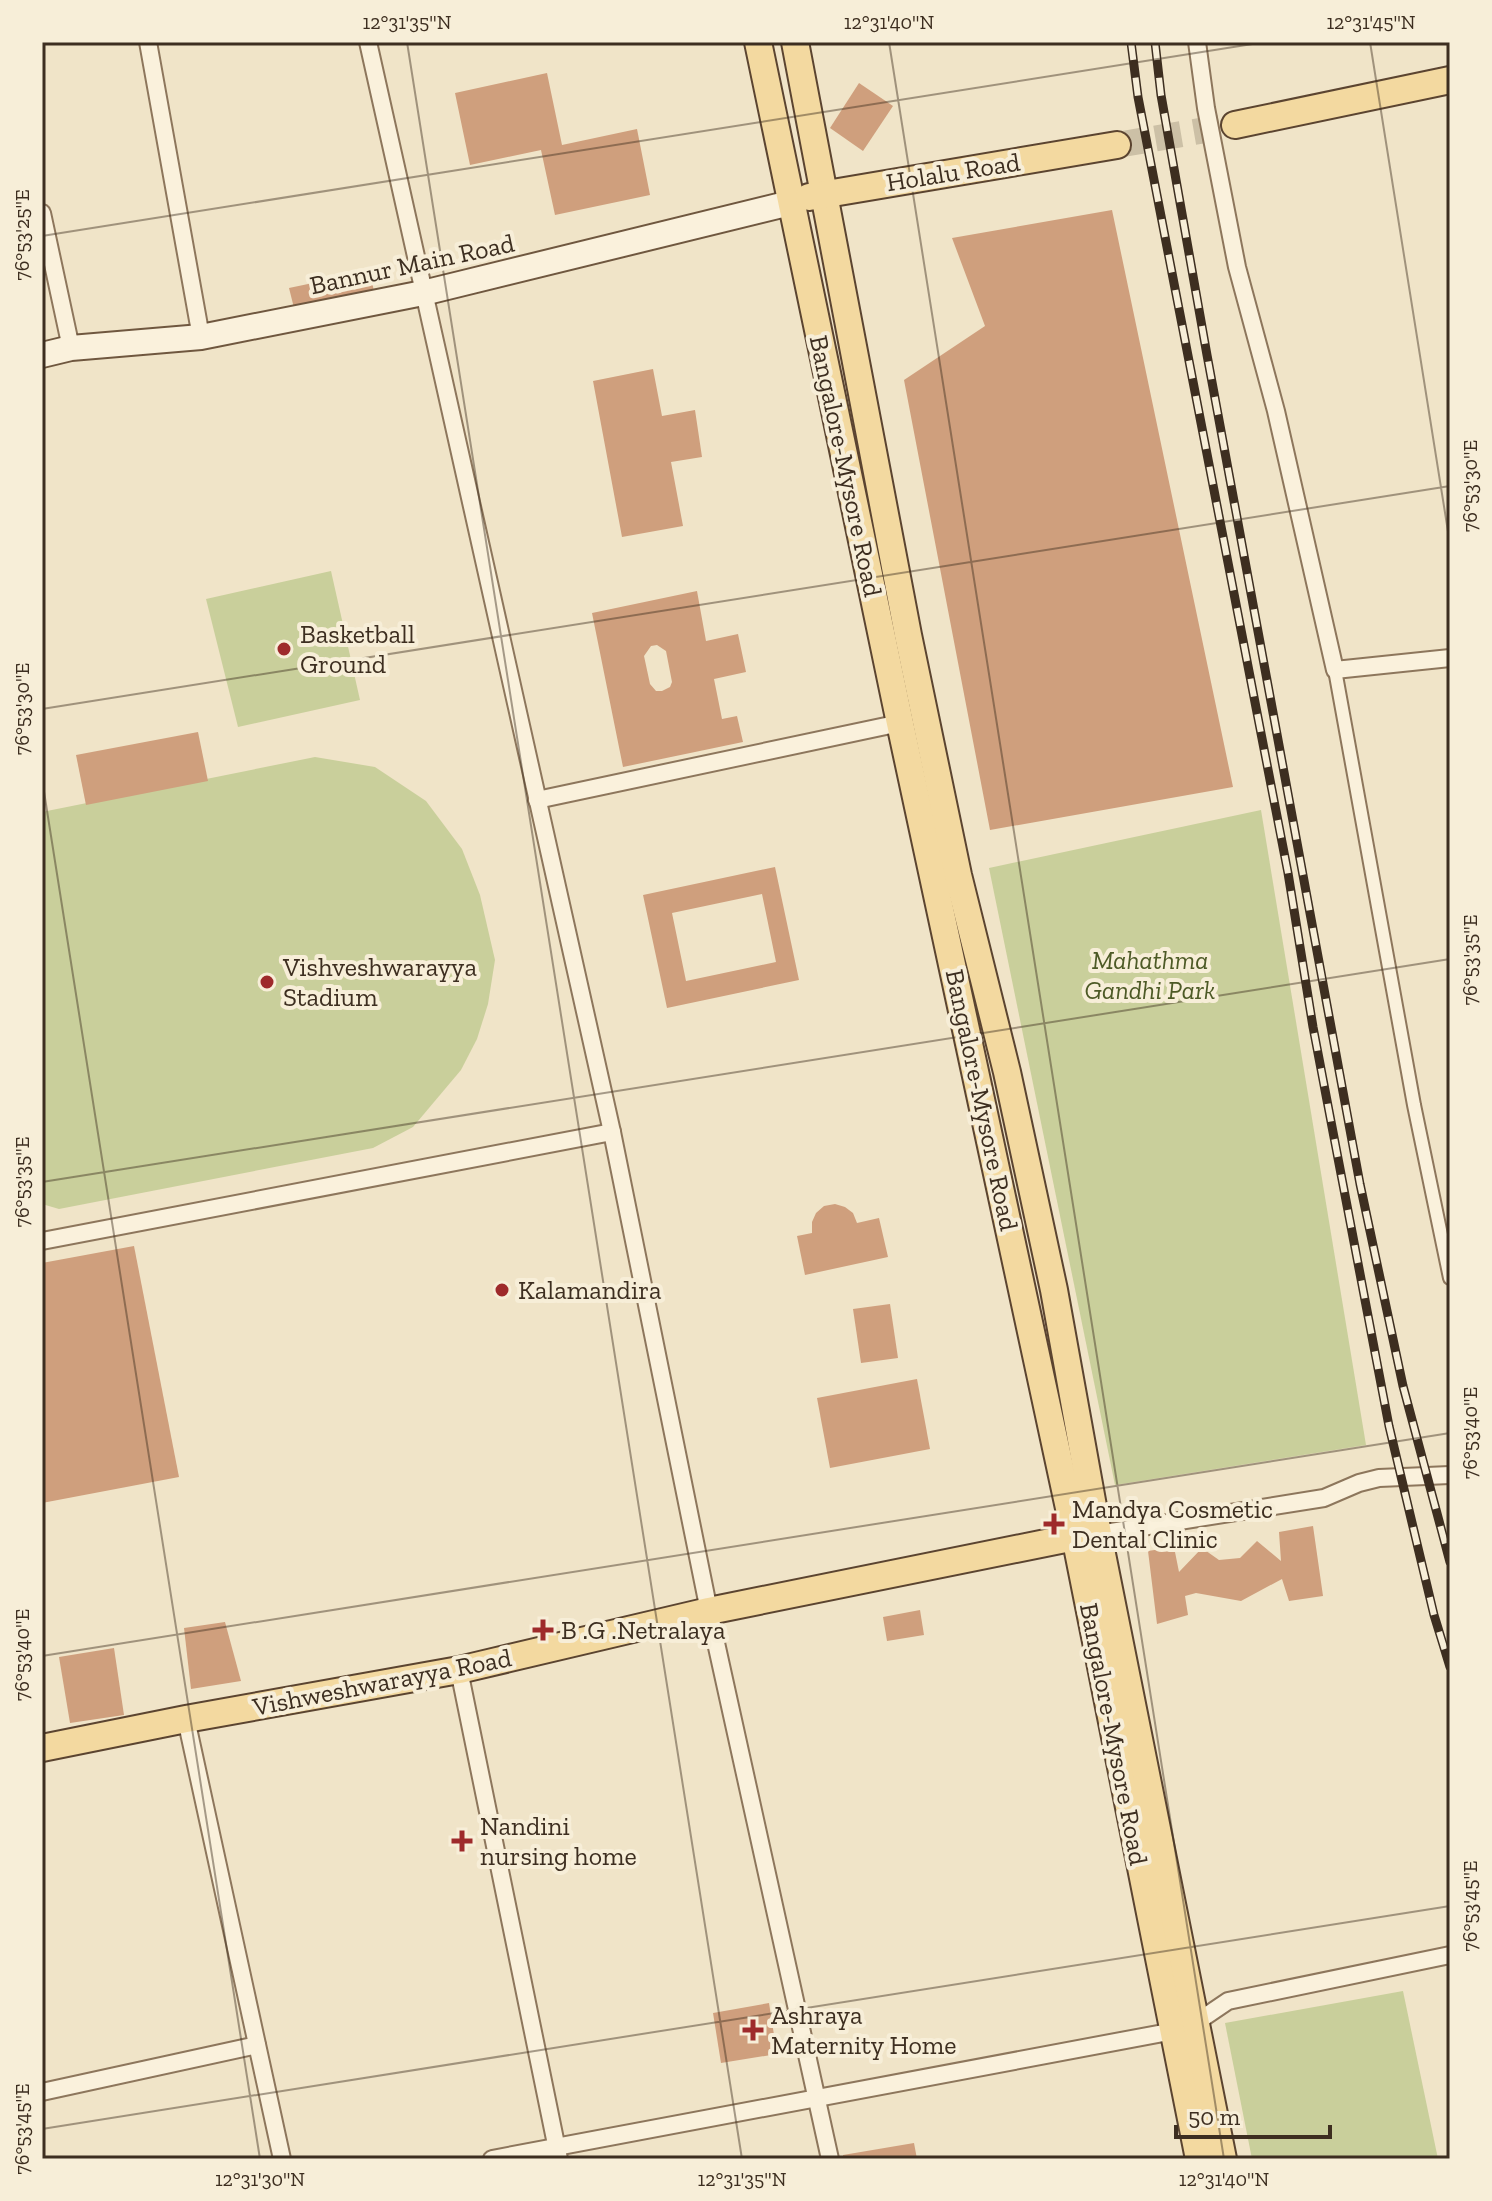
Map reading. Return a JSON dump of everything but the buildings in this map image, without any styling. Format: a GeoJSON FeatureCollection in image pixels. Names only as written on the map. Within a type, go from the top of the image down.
{"type":"FeatureCollection","features":[{"type":"Feature","properties":{"kind":"main road","name":"Bangalore-Mysore Road"},"geometry":{"type":"LineString","coordinates":[[758,42],[900,723],[1086,1535],[1185,2027],[1223,2159]]}},
{"type":"Feature","properties":{"kind":"main road","name":"Bangalore-Mysore Road"},"geometry":{"type":"LineString","coordinates":[[795,42],[908,635],[952,845],[1007,1072],[1054,1290],[1086,1535]]}},
{"type":"Feature","properties":{"kind":"main road"},"geometry":{"type":"LineString","coordinates":[[1235,125],[1450,80]]}},
{"type":"Feature","properties":{"kind":"main road","name":"Holalu Road"},"geometry":{"type":"LineString","coordinates":[[790,203],[823,193],[1117,145]]}},
{"type":"Feature","properties":{"kind":"main road","name":"Bannur Main Road"},"geometry":{"type":"LineString","coordinates":[[42,355],[71,348],[201,337],[423,293],[790,203]]}},
{"type":"Feature","properties":{"kind":"main road","name":"Vishweshwarayya Road"},"geometry":{"type":"LineString","coordinates":[[42,1748],[459,1670],[709,1611],[1086,1535]]}},
{"type":"Feature","properties":{"kind":"main road","name":"Bangalore-Mysore Road"},"geometry":{"type":"LineString","coordinates":[[1185,2027],[1199,2159]]}},
{"type":"Feature","properties":{"kind":"street"},"geometry":{"type":"LineString","coordinates":[[148,42],[201,337]]}},
{"type":"Feature","properties":{"kind":"street"},"geometry":{"type":"LineString","coordinates":[[368,42],[612,1132],[709,1611],[830,2159]]}},
{"type":"Feature","properties":{"kind":"street"},"geometry":{"type":"LineString","coordinates":[[1197,42],[1206,108],[1237,267],[1276,411],[1335,670],[1411,1090],[1450,1278]]}},
{"type":"Feature","properties":{"kind":"street"},"geometry":{"type":"LineString","coordinates":[[42,213],[71,348]]}},
{"type":"Feature","properties":{"kind":"street"},"geometry":{"type":"LineString","coordinates":[[1335,670],[1450,658]]}},
{"type":"Feature","properties":{"kind":"street"},"geometry":{"type":"LineString","coordinates":[[537,800],[900,723]]}},
{"type":"Feature","properties":{"kind":"street"},"geometry":{"type":"LineString","coordinates":[[42,1241],[612,1132]]}},
{"type":"Feature","properties":{"kind":"street"},"geometry":{"type":"LineString","coordinates":[[1086,1535],[1324,1498],[1379,1478],[1450,1475]]}},
{"type":"Feature","properties":{"kind":"street"},"geometry":{"type":"LineString","coordinates":[[459,1670],[558,2153]]}},
{"type":"Feature","properties":{"kind":"street"},"geometry":{"type":"LineString","coordinates":[[186,1719],[282,2159]]}},
{"type":"Feature","properties":{"kind":"street"},"geometry":{"type":"LineString","coordinates":[[492,2159],[558,2153],[817,2098],[1185,2027],[1228,2001],[1450,1955]]}},
{"type":"Feature","properties":{"kind":"street"},"geometry":{"type":"LineString","coordinates":[[42,2092],[257,2045]]}},
{"type":"Feature","properties":{"kind":"green space","name":"Basketball Ground"},"geometry":{"type":"Polygon","coordinates":[[[331,571],[360,700],[238,727],[206,599],[331,571]]]}},
{"type":"Feature","properties":{"kind":"green space","name":"Vishveshwarayya Stadium"},"geometry":{"type":"Polygon","coordinates":[[[315,757],[375,767],[426,801],[462,849],[480,895],[495,960],[488,1004],[477,1039],[461,1070],[413,1127],[373,1148],[59,1209],[42,1204],[42,812],[315,757]]]}},
{"type":"Feature","properties":{"kind":"green space","name":"Mahathma Gandhi Park"},"geometry":{"type":"Polygon","coordinates":[[[1261,810],[1366,1445],[1115,1485],[989,868],[1261,810]]]}},
{"type":"Feature","properties":{"kind":"green space"},"geometry":{"type":"Polygon","coordinates":[[[1403,1991],[1438,2159],[1252,2159],[1225,2023],[1403,1991]]]}},
{"type":"Feature","properties":{"kind":"tunnel"},"geometry":{"type":"LineString","coordinates":[[1117,145],[1235,125]]}},
{"type":"Feature","properties":{"kind":"railway"},"geometry":{"type":"LineString","coordinates":[[1131,42],[1138,97],[1288,873],[1313,1027],[1389,1426],[1434,1615],[1450,1667]]}},
{"type":"Feature","properties":{"kind":"railway"},"geometry":{"type":"LineString","coordinates":[[1155,42],[1161,95],[1207,355],[1360,1184],[1403,1386],[1450,1562]]}},
{"type":"Feature","properties":{"kind":"place","name":"Basketball Ground"},"geometry":{"type":"Point","coordinates":[284,649]}},
{"type":"Feature","properties":{"kind":"place","name":"Vishveshwarayya Stadium"},"geometry":{"type":"Point","coordinates":[267,982]}},
{"type":"Feature","properties":{"kind":"place","name":"Kalamandira"},"geometry":{"type":"Point","coordinates":[502,1290]}},
{"type":"Feature","properties":{"kind":"place","name":"Mandya Cosmetic Dental Clinic"},"geometry":{"type":"Point","coordinates":[1054,1524]}},
{"type":"Feature","properties":{"kind":"place","name":"B .G .Netralaya"},"geometry":{"type":"Point","coordinates":[543,1630]}},
{"type":"Feature","properties":{"kind":"place","name":"Nandini nursing home"},"geometry":{"type":"Point","coordinates":[462,1841]}},
{"type":"Feature","properties":{"kind":"place","name":"Ashraya Maternity Home"},"geometry":{"type":"Point","coordinates":[753,2030]}}]}
